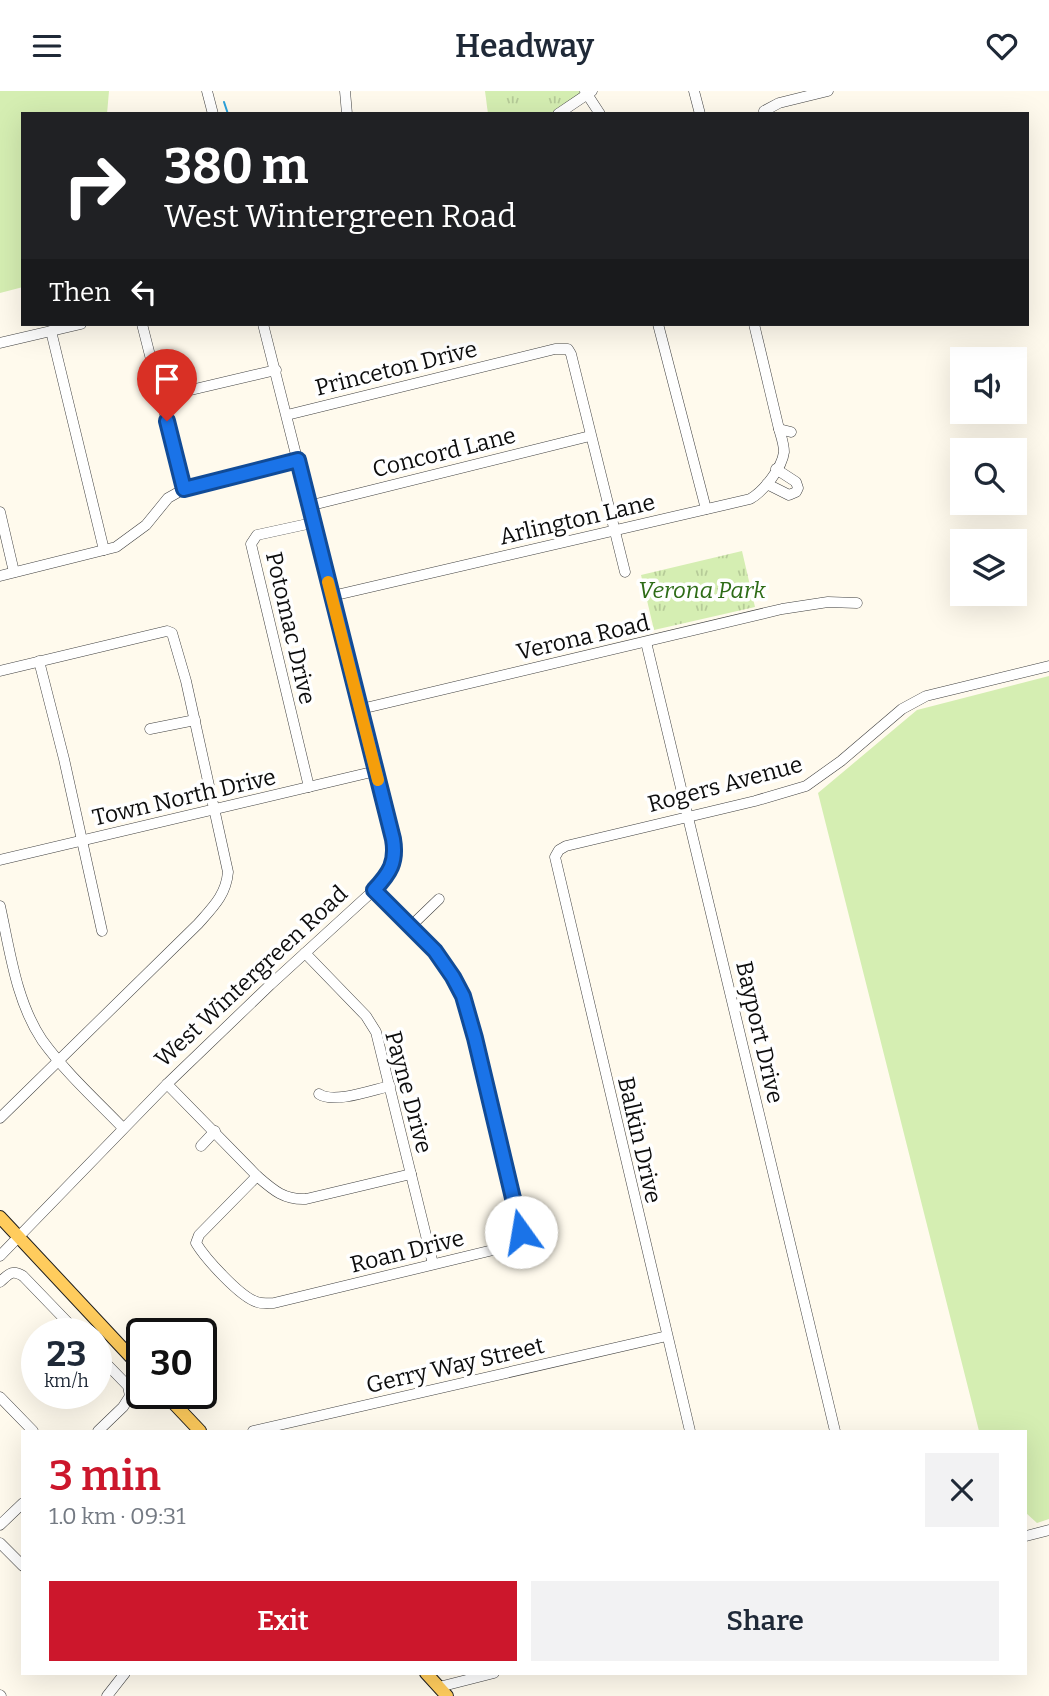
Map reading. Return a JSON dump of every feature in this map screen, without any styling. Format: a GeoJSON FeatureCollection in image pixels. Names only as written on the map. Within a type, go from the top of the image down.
{"type":"FeatureCollection","features":[{"type":"Feature","properties":{"kind":"main road"},"geometry":{"type":"LineString","coordinates":[[0,1217],[126,1352]]}},
{"type":"Feature","properties":{"kind":"main road"},"geometry":{"type":"LineString","coordinates":[[179,1409],[199,1430]]}},
{"type":"Feature","properties":{"kind":"main road"},"geometry":{"type":"LineString","coordinates":[[428,1675],[443,1692]]}},
{"type":"Feature","properties":{"kind":"street"},"geometry":{"type":"LineString","coordinates":[[207,91],[212,112]]}},
{"type":"Feature","properties":{"kind":"street"},"geometry":{"type":"LineString","coordinates":[[345,91],[347,112]]}},
{"type":"Feature","properties":{"kind":"street"},"geometry":{"type":"LineString","coordinates":[[694,91],[699,112]]}},
{"type":"Feature","properties":{"kind":"street"},"geometry":{"type":"LineString","coordinates":[[764,111],[779,103],[828,91]]}},
{"type":"Feature","properties":{"kind":"street"},"geometry":{"type":"LineString","coordinates":[[561,112],[588,92],[599,112]]}},
{"type":"Feature","properties":{"kind":"street"},"geometry":{"type":"LineString","coordinates":[[0,343],[72,326]]}},
{"type":"Feature","properties":{"kind":"street"},"geometry":{"type":"LineString","coordinates":[[143,326],[184,489]]}},
{"type":"Feature","properties":{"kind":"street","name":"West Wintergreen Road"},"geometry":{"type":"LineString","coordinates":[[0,1256],[167,1084],[374,890],[390,870],[395,854],[265,326]]}},
{"type":"Feature","properties":{"kind":"street"},"geometry":{"type":"LineString","coordinates":[[660,326],[706,509]]}},
{"type":"Feature","properties":{"kind":"street","name":"Arlington Lane"},"geometry":{"type":"LineString","coordinates":[[332,596],[750,499],[760,493],[784,454],[754,326]]}},
{"type":"Feature","properties":{"kind":"street"},"geometry":{"type":"LineString","coordinates":[[51,331],[104,550]]}},
{"type":"Feature","properties":{"kind":"street","name":"Princeton Drive"},"geometry":{"type":"LineString","coordinates":[[287,415],[563,347],[571,354],[590,436]]}},
{"type":"Feature","properties":{"kind":"street"},"geometry":{"type":"LineString","coordinates":[[161,397],[276,370]]}},
{"type":"Feature","properties":{"kind":"street"},"geometry":{"type":"LineString","coordinates":[[779,429],[791,432]]}},
{"type":"Feature","properties":{"kind":"street"},"geometry":{"type":"LineString","coordinates":[[590,436],[625,572]]}},
{"type":"Feature","properties":{"kind":"street","name":"Concord Lane"},"geometry":{"type":"LineString","coordinates":[[308,506],[590,436]]}},
{"type":"Feature","properties":{"kind":"street"},"geometry":{"type":"LineString","coordinates":[[0,576],[116,547],[146,525],[163,502],[184,489],[298,460]]}},
{"type":"Feature","properties":{"kind":"street"},"geometry":{"type":"LineString","coordinates":[[767,484],[789,495],[796,492],[796,482],[776,469]]}},
{"type":"Feature","properties":{"kind":"street"},"geometry":{"type":"LineString","coordinates":[[0,512],[14,572]]}},
{"type":"Feature","properties":{"kind":"street","name":"Potomac Drive"},"geometry":{"type":"LineString","coordinates":[[309,787],[251,544],[257,535],[312,523]]}},
{"type":"Feature","properties":{"kind":"street","name":"Verona Road"},"geometry":{"type":"LineString","coordinates":[[361,709],[782,609],[828,602],[857,603]]}},
{"type":"Feature","properties":{"kind":"street"},"geometry":{"type":"LineString","coordinates":[[0,671],[170,631],[174,635],[195,720],[228,872],[225,891],[219,900],[0,1118]]}},
{"type":"Feature","properties":{"kind":"street","name":"Bayport Drive"},"geometry":{"type":"LineString","coordinates":[[646,642],[835,1430]]}},
{"type":"Feature","properties":{"kind":"street"},"geometry":{"type":"LineString","coordinates":[[39,661],[102,931]]}},
{"type":"Feature","properties":{"kind":"street","name":"Rogers Avenue"},"geometry":{"type":"LineString","coordinates":[[555,857],[559,850],[566,846],[755,801],[806,786],[841,761],[902,709],[926,696],[1049,666]]}},
{"type":"Feature","properties":{"kind":"street"},"geometry":{"type":"LineString","coordinates":[[150,729],[195,720]]}},
{"type":"Feature","properties":{"kind":"street","name":"Town North Drive"},"geometry":{"type":"LineString","coordinates":[[0,860],[376,771]]}},
{"type":"Feature","properties":{"kind":"street","name":"Balkin Drive"},"geometry":{"type":"LineString","coordinates":[[555,857],[690,1430]]}},
{"type":"Feature","properties":{"kind":"street","name":"Roan Drive"},"geometry":{"type":"LineString","coordinates":[[257,1176],[199,1235],[196,1243],[226,1277],[258,1303],[274,1303],[514,1245],[522,1237],[463,996],[435,951],[374,890]]}},
{"type":"Feature","properties":{"kind":"street"},"geometry":{"type":"LineString","coordinates":[[411,926],[439,899]]}},
{"type":"Feature","properties":{"kind":"street"},"geometry":{"type":"LineString","coordinates":[[0,906],[24,1004],[42,1040],[123,1128]]}},
{"type":"Feature","properties":{"kind":"street","name":"Payne Drive"},"geometry":{"type":"LineString","coordinates":[[305,953],[366,1016],[379,1039],[433,1264]]}},
{"type":"Feature","properties":{"kind":"street"},"geometry":{"type":"LineString","coordinates":[[167,1084],[257,1176],[281,1195],[297,1199],[411,1174]]}},
{"type":"Feature","properties":{"kind":"street"},"geometry":{"type":"LineString","coordinates":[[319,1094],[334,1098],[390,1086]]}},
{"type":"Feature","properties":{"kind":"street"},"geometry":{"type":"LineString","coordinates":[[201,1146],[215,1131]]}},
{"type":"Feature","properties":{"kind":"street"},"geometry":{"type":"LineString","coordinates":[[0,1282],[10,1272],[16,1271],[64,1318]]}},
{"type":"Feature","properties":{"kind":"street","name":"Gerry Way Street"},"geometry":{"type":"LineString","coordinates":[[257,1430],[667,1336]]}},
{"type":"Feature","properties":{"kind":"street"},"geometry":{"type":"LineString","coordinates":[[98,1430],[128,1401],[130,1394],[128,1386],[112,1370]]}},
{"type":"Feature","properties":{"kind":"street"},"geometry":{"type":"LineString","coordinates":[[0,1397],[32,1430]]}},
{"type":"Feature","properties":{"kind":"street"},"geometry":{"type":"LineString","coordinates":[[0,1525],[21,1505]]}},
{"type":"Feature","properties":{"kind":"street"},"geometry":{"type":"LineString","coordinates":[[1027,1536],[1049,1530]]}},
{"type":"Feature","properties":{"kind":"street"},"geometry":{"type":"LineString","coordinates":[[0,1543],[21,1564]]}},
{"type":"Feature","properties":{"kind":"street"},"geometry":{"type":"LineString","coordinates":[[107,1696],[123,1675]]}},
{"type":"Feature","properties":{"kind":"street"},"geometry":{"type":"LineString","coordinates":[[443,1692],[489,1675]]}},
{"type":"Feature","properties":{"kind":"green space"},"geometry":{"type":"Polygon","coordinates":[[[0,91],[109,91],[107,112],[21,112],[21,288],[0,293],[0,91]]]}},
{"type":"Feature","properties":{"kind":"green space"},"geometry":{"type":"Polygon","coordinates":[[[485,91],[579,91],[581,94],[555,112],[488,112],[485,91]]]}},
{"type":"Feature","properties":{"kind":"green space","name":"Verona Park"},"geometry":{"type":"Polygon","coordinates":[[[742,551],[755,607],[654,630],[641,575],[742,551]]]}},
{"type":"Feature","properties":{"kind":"green space"},"geometry":{"type":"Polygon","coordinates":[[[1049,676],[1049,1519],[1037,1523],[1027,1514],[1027,1430],[979,1430],[818,793],[917,710],[1049,676]]]}},
{"type":"Feature","properties":{"kind":"waterway"},"geometry":{"type":"LineString","coordinates":[[224,102],[227,112]]}},
{"type":"Feature","properties":{"kind":"slow traffic"},"geometry":{"type":"LineString","coordinates":[[328,582],[378,780]]}},
{"type":"Feature","properties":{"kind":"route"},"geometry":{"type":"LineString","coordinates":[[167,421],[184,489],[298,460],[393,839],[394,863],[374,890],[435,951],[463,996],[521,1232]]}}]}
